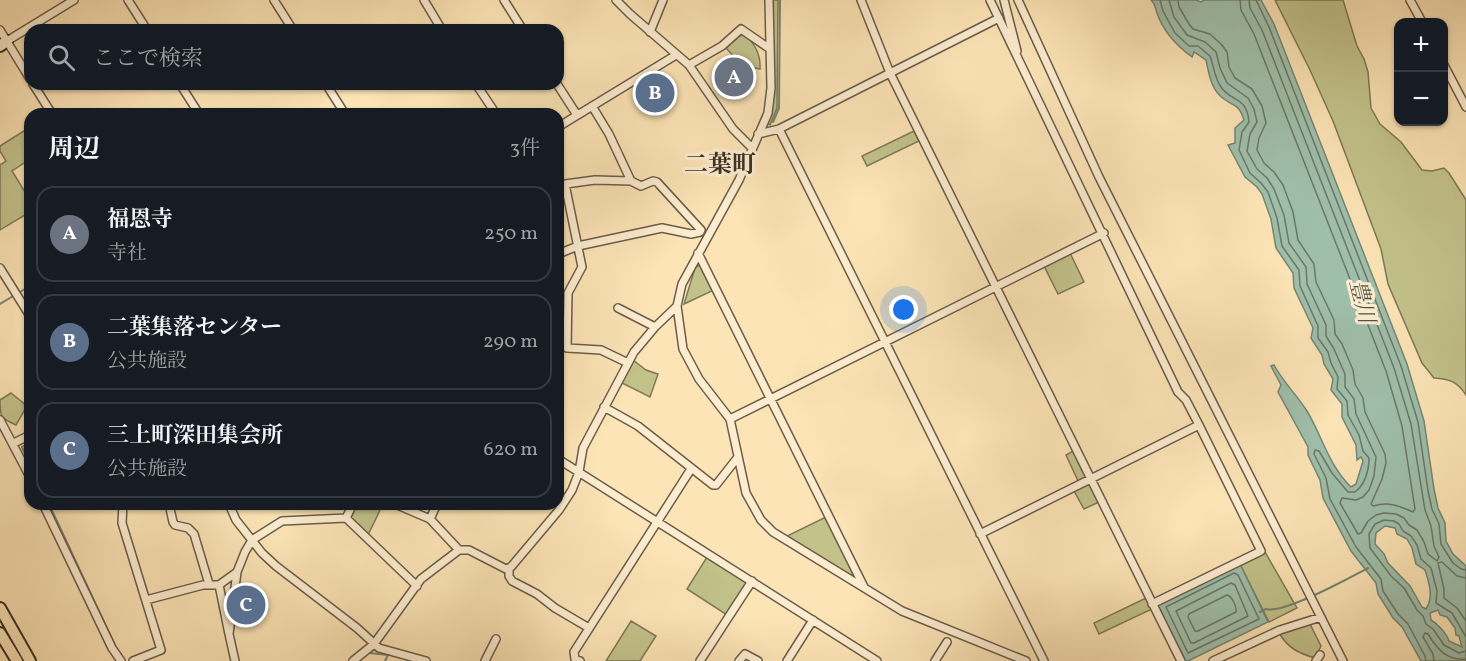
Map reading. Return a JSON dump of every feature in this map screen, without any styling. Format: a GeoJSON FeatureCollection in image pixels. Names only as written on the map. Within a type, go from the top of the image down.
{"type":"FeatureCollection","features":[{"type":"Feature","properties":{"kind":"main road"},"geometry":{"type":"LineString","coordinates":[[0,608],[30,661]]}},
{"type":"Feature","properties":{"kind":"main road"},"geometry":{"type":"LineString","coordinates":[[0,633],[17,661]]}},
{"type":"Feature","properties":{"kind":"street"},"geometry":{"type":"LineString","coordinates":[[35,24],[74,0]]}},
{"type":"Feature","properties":{"kind":"street"},"geometry":{"type":"LineString","coordinates":[[128,0],[143,24]]}},
{"type":"Feature","properties":{"kind":"street"},"geometry":{"type":"LineString","coordinates":[[274,0],[289,24]]}},
{"type":"Feature","properties":{"kind":"street"},"geometry":{"type":"LineString","coordinates":[[424,0],[438,24]]}},
{"type":"Feature","properties":{"kind":"street"},"geometry":{"type":"LineString","coordinates":[[504,0],[519,24]]}},
{"type":"Feature","properties":{"kind":"street"},"geometry":{"type":"LineString","coordinates":[[616,0],[689,65],[733,129],[752,148]]}},
{"type":"Feature","properties":{"kind":"street"},"geometry":{"type":"LineString","coordinates":[[650,32],[663,0]]}},
{"type":"Feature","properties":{"kind":"street"},"geometry":{"type":"LineString","coordinates":[[769,0],[771,88],[768,113],[739,180],[682,284],[677,306],[683,349],[699,379],[730,419],[746,493],[760,520],[773,532],[902,611],[1026,661]]}},
{"type":"Feature","properties":{"kind":"street"},"geometry":{"type":"LineString","coordinates":[[861,0],[890,73],[1181,661]]}},
{"type":"Feature","properties":{"kind":"street"},"geometry":{"type":"LineString","coordinates":[[990,0],[1104,233],[1115,262],[1178,392],[1186,400],[1261,551],[1152,604]]}},
{"type":"Feature","properties":{"kind":"street"},"geometry":{"type":"LineString","coordinates":[[1004,0],[1020,62]]}},
{"type":"Feature","properties":{"kind":"street"},"geometry":{"type":"LineString","coordinates":[[1018,0],[1099,177],[1343,661]]}},
{"type":"Feature","properties":{"kind":"street"},"geometry":{"type":"LineString","coordinates":[[1410,0],[1420,18]]}},
{"type":"Feature","properties":{"kind":"street"},"geometry":{"type":"LineString","coordinates":[[758,134],[779,129],[999,18]]}},
{"type":"Feature","properties":{"kind":"street"},"geometry":{"type":"LineString","coordinates":[[689,65],[722,46],[741,29],[770,49]]}},
{"type":"Feature","properties":{"kind":"street"},"geometry":{"type":"LineString","coordinates":[[0,30],[3,44],[24,71]]}},
{"type":"Feature","properties":{"kind":"street"},"geometry":{"type":"LineString","coordinates":[[3,44],[24,31]]}},
{"type":"Feature","properties":{"kind":"street"},"geometry":{"type":"LineString","coordinates":[[564,123],[676,55]]}},
{"type":"Feature","properties":{"kind":"street"},"geometry":{"type":"LineString","coordinates":[[1447,72],[1466,107]]}},
{"type":"Feature","properties":{"kind":"street"},"geometry":{"type":"LineString","coordinates":[[37,90],[48,108]]}},
{"type":"Feature","properties":{"kind":"street"},"geometry":{"type":"LineString","coordinates":[[184,90],[194,108]]}},
{"type":"Feature","properties":{"kind":"street"},"geometry":{"type":"LineString","coordinates":[[330,90],[341,108]]}},
{"type":"Feature","properties":{"kind":"street"},"geometry":{"type":"LineString","coordinates":[[480,90],[492,108]]}},
{"type":"Feature","properties":{"kind":"street"},"geometry":{"type":"LineString","coordinates":[[561,90],[576,115]]}},
{"type":"Feature","properties":{"kind":"street"},"geometry":{"type":"LineString","coordinates":[[592,106],[609,134],[631,181]]}},
{"type":"Feature","properties":{"kind":"street"},"geometry":{"type":"LineString","coordinates":[[779,129],[1044,661]]}},
{"type":"Feature","properties":{"kind":"street"},"geometry":{"type":"LineString","coordinates":[[564,184],[595,180],[631,181],[641,186],[653,181],[657,182],[701,230],[691,234],[662,228],[578,246],[564,252]]}},
{"type":"Feature","properties":{"kind":"street"},"geometry":{"type":"LineString","coordinates":[[564,192],[582,267],[568,293],[567,348]]}},
{"type":"Feature","properties":{"kind":"street"},"geometry":{"type":"LineString","coordinates":[[730,419],[1104,233]]}},
{"type":"Feature","properties":{"kind":"street"},"geometry":{"type":"LineString","coordinates":[[698,253],[864,587]]}},
{"type":"Feature","properties":{"kind":"street"},"geometry":{"type":"LineString","coordinates":[[0,268],[24,306]]}},
{"type":"Feature","properties":{"kind":"street"},"geometry":{"type":"LineString","coordinates":[[564,503],[579,472],[583,448],[634,352],[677,306]]}},
{"type":"Feature","properties":{"kind":"street"},"geometry":{"type":"LineString","coordinates":[[618,308],[655,327]]}},
{"type":"Feature","properties":{"kind":"street"},"geometry":{"type":"LineString","coordinates":[[564,347],[601,350],[628,363]]}},
{"type":"Feature","properties":{"kind":"street"},"geometry":{"type":"LineString","coordinates":[[604,407],[638,426],[713,486],[738,457]]}},
{"type":"Feature","properties":{"kind":"street"},"geometry":{"type":"LineString","coordinates":[[0,420],[24,464]]}},
{"type":"Feature","properties":{"kind":"street"},"geometry":{"type":"LineString","coordinates":[[980,534],[1199,425]]}},
{"type":"Feature","properties":{"kind":"street"},"geometry":{"type":"LineString","coordinates":[[14,443],[24,438]]}},
{"type":"Feature","properties":{"kind":"street"},"geometry":{"type":"LineString","coordinates":[[564,463],[877,661]]}},
{"type":"Feature","properties":{"kind":"street"},"geometry":{"type":"LineString","coordinates":[[580,661],[574,657],[574,652],[691,469]]}},
{"type":"Feature","properties":{"kind":"street"},"geometry":{"type":"LineString","coordinates":[[46,510],[111,648],[120,661]]}},
{"type":"Feature","properties":{"kind":"street"},"geometry":{"type":"LineString","coordinates":[[123,510],[122,523],[161,650],[133,661]]}},
{"type":"Feature","properties":{"kind":"street"},"geometry":{"type":"LineString","coordinates":[[171,510],[172,522],[188,528],[194,534],[208,584]]}},
{"type":"Feature","properties":{"kind":"street"},"geometry":{"type":"LineString","coordinates":[[231,510],[252,540],[276,566],[357,628],[379,648],[426,661]]}},
{"type":"Feature","properties":{"kind":"street"},"geometry":{"type":"LineString","coordinates":[[346,518],[350,510]]}},
{"type":"Feature","properties":{"kind":"street"},"geometry":{"type":"LineString","coordinates":[[409,510],[430,519],[459,550]]}},
{"type":"Feature","properties":{"kind":"street"},"geometry":{"type":"LineString","coordinates":[[430,519],[436,510]]}},
{"type":"Feature","properties":{"kind":"street"},"geometry":{"type":"LineString","coordinates":[[560,510],[509,568],[509,576],[512,581],[590,628]]}},
{"type":"Feature","properties":{"kind":"street"},"geometry":{"type":"LineString","coordinates":[[229,634],[237,572],[245,552],[252,540],[282,521],[346,518],[417,586]]}},
{"type":"Feature","properties":{"kind":"street"},"geometry":{"type":"LineString","coordinates":[[353,661],[374,644],[429,572],[459,550],[469,550],[509,568]]}},
{"type":"Feature","properties":{"kind":"street"},"geometry":{"type":"LineString","coordinates":[[146,600],[208,584],[219,585],[237,572]]}},
{"type":"Feature","properties":{"kind":"street"},"geometry":{"type":"LineString","coordinates":[[700,661],[752,581]]}},
{"type":"Feature","properties":{"kind":"street"},"geometry":{"type":"LineString","coordinates":[[219,585],[235,661]]}},
{"type":"Feature","properties":{"kind":"street"},"geometry":{"type":"LineString","coordinates":[[1213,661],[1280,630],[1321,617]]}},
{"type":"Feature","properties":{"kind":"street"},"geometry":{"type":"LineString","coordinates":[[787,661],[813,620]]}},
{"type":"Feature","properties":{"kind":"street"},"geometry":{"type":"LineString","coordinates":[[485,661],[496,639]]}},
{"type":"Feature","properties":{"kind":"street"},"geometry":{"type":"LineString","coordinates":[[935,661],[947,642]]}},
{"type":"Feature","properties":{"kind":"street"},"geometry":{"type":"LineString","coordinates":[[739,661],[745,654],[758,661]]}},
{"type":"Feature","properties":{"kind":"shaded area"},"geometry":{"type":"Polygon","coordinates":[[[771,0],[778,0],[777,108],[770,125],[766,123],[770,113],[771,0]]]}},
{"type":"Feature","properties":{"kind":"shaded area"},"geometry":{"type":"Polygon","coordinates":[[[1275,0],[1343,0],[1357,46],[1368,72],[1371,108],[1380,124],[1401,142],[1422,170],[1432,171],[1444,168],[1466,200],[1466,395],[1452,382],[1434,378],[1422,363],[1388,284],[1381,249],[1333,121],[1275,0]]]}},
{"type":"Feature","properties":{"kind":"shaded area"},"geometry":{"type":"Polygon","coordinates":[[[743,33],[756,49],[760,69],[742,65],[726,48],[743,33]]]}},
{"type":"Feature","properties":{"kind":"shaded area"},"geometry":{"type":"Polygon","coordinates":[[[24,131],[24,163],[12,171],[24,190],[24,216],[0,230],[0,165],[6,161],[0,151],[0,146],[24,131]]]}},
{"type":"Feature","properties":{"kind":"shaded area"},"geometry":{"type":"Polygon","coordinates":[[[914,131],[919,141],[867,166],[862,156],[914,131]]]}},
{"type":"Feature","properties":{"kind":"shaded area"},"geometry":{"type":"Polygon","coordinates":[[[1070,253],[1084,282],[1058,294],[1044,266],[1070,253]]]}},
{"type":"Feature","properties":{"kind":"shaded area"},"geometry":{"type":"Polygon","coordinates":[[[701,264],[714,290],[684,304],[695,268],[701,264]]]}},
{"type":"Feature","properties":{"kind":"shaded area"},"geometry":{"type":"Polygon","coordinates":[[[633,360],[646,370],[658,374],[650,397],[620,382],[633,360]]]}},
{"type":"Feature","properties":{"kind":"shaded area"},"geometry":{"type":"Polygon","coordinates":[[[11,393],[24,404],[24,411],[16,425],[2,416],[0,400],[11,393]]]}},
{"type":"Feature","properties":{"kind":"shaded area"},"geometry":{"type":"Polygon","coordinates":[[[1073,451],[1087,479],[1079,483],[1066,455],[1073,451]]]}},
{"type":"Feature","properties":{"kind":"shaded area"},"geometry":{"type":"Polygon","coordinates":[[[1089,483],[1099,502],[1084,509],[1074,491],[1089,483]]]}},
{"type":"Feature","properties":{"kind":"shaded area"},"geometry":{"type":"Polygon","coordinates":[[[354,510],[380,510],[368,535],[351,519],[354,510]]]}},
{"type":"Feature","properties":{"kind":"shaded area"},"geometry":{"type":"Polygon","coordinates":[[[826,517],[858,580],[785,537],[826,517]]]}},
{"type":"Feature","properties":{"kind":"shaded area"},"geometry":{"type":"Polygon","coordinates":[[[1265,552],[1297,608],[1269,622],[1240,564],[1265,552]]]}},
{"type":"Feature","properties":{"kind":"shaded area"},"geometry":{"type":"Polygon","coordinates":[[[707,557],[748,583],[727,615],[687,589],[707,557]]]}},
{"type":"Feature","properties":{"kind":"shaded area"},"geometry":{"type":"Polygon","coordinates":[[[1146,598],[1152,609],[1099,634],[1094,623],[1146,598]]]}},
{"type":"Feature","properties":{"kind":"shaded area"},"geometry":{"type":"Polygon","coordinates":[[[631,621],[656,636],[640,661],[606,661],[631,621]]]}},
{"type":"Feature","properties":{"kind":"shaded area"},"geometry":{"type":"Polygon","coordinates":[[[1309,622],[1321,646],[1315,658],[1294,649],[1279,633],[1309,622]]]}},
{"type":"Feature","properties":{"kind":"water","name":"豊川"},"geometry":{"type":"Polygon","coordinates":[[[1151,0],[1201,2],[1204,0],[1261,0],[1274,24],[1407,364],[1424,421],[1434,489],[1438,508],[1445,523],[1446,541],[1453,554],[1466,566],[1466,661],[1421,661],[1402,627],[1393,618],[1378,594],[1376,583],[1351,551],[1323,498],[1320,480],[1308,455],[1308,447],[1278,392],[1281,385],[1271,366],[1274,365],[1307,411],[1331,460],[1351,487],[1356,484],[1363,461],[1361,457],[1357,460],[1356,445],[1342,417],[1342,404],[1331,390],[1333,379],[1311,338],[1313,328],[1294,288],[1293,273],[1276,248],[1271,219],[1262,194],[1245,177],[1228,145],[1235,143],[1235,128],[1244,120],[1242,115],[1238,108],[1216,91],[1206,60],[1194,52],[1192,57],[1171,38],[1151,0]],[[1385,526],[1376,533],[1375,544],[1388,563],[1410,586],[1422,607],[1426,609],[1430,594],[1425,570],[1416,564],[1407,539],[1397,534],[1395,528],[1385,526]],[[1438,610],[1430,613],[1431,620],[1442,629],[1449,641],[1462,647],[1455,628],[1447,617],[1440,615],[1438,610]]]}},
{"type":"Feature","properties":{"kind":"water"},"geometry":{"type":"Polygon","coordinates":[[[1240,564],[1268,622],[1185,661],[1157,605],[1240,564]]]}},
{"type":"Feature","properties":{"kind":"waterway"},"geometry":{"type":"LineString","coordinates":[[773,122],[779,108],[780,0]]}},
{"type":"Feature","properties":{"kind":"waterway"},"geometry":{"type":"LineString","coordinates":[[0,304],[24,290]]}},
{"type":"Feature","properties":{"kind":"waterway"},"geometry":{"type":"LineString","coordinates":[[24,446],[22,447],[24,451]]}},
{"type":"Feature","properties":{"kind":"waterway"},"geometry":{"type":"LineString","coordinates":[[52,510],[118,652]]}},
{"type":"Feature","properties":{"kind":"waterway"},"geometry":{"type":"LineString","coordinates":[[1260,612],[1301,601],[1368,568]]}},
{"type":"Feature","properties":{"kind":"waterway"},"geometry":{"type":"LineString","coordinates":[[370,653],[388,655],[385,661]]}},
{"type":"Feature","properties":{"kind":"place","name":"福恩寺"},"geometry":{"type":"Point","coordinates":[734,77]}},
{"type":"Feature","properties":{"kind":"place","name":"二葉集落センター"},"geometry":{"type":"Point","coordinates":[655,93]}},
{"type":"Feature","properties":{"kind":"place","name":"三上町深田集会所"},"geometry":{"type":"Point","coordinates":[246,605]}},
{"type":"Feature","properties":{"kind":"district","name":"二葉町"},"geometry":{"type":"Point","coordinates":[720,164]}}]}
